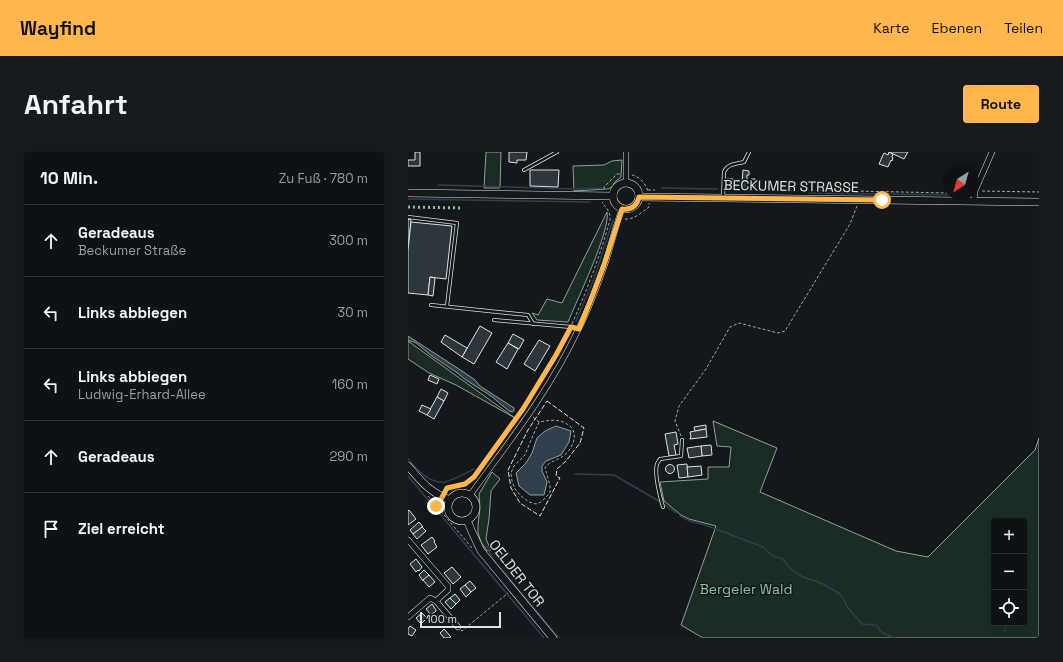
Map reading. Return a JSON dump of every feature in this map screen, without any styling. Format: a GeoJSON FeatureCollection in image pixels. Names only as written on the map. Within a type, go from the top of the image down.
{"type":"FeatureCollection","features":[{"type":"Feature","properties":{"kind":"main road"},"geometry":{"type":"LineString","coordinates":[[626,183],[635,188],[639,197],[638,202],[632,208],[627,210],[617,206],[612,196],[615,188],[626,183]]}},
{"type":"Feature","properties":{"kind":"main road"},"geometry":{"type":"LineString","coordinates":[[408,193],[603,200],[612,196]]}},
{"type":"Feature","properties":{"kind":"main road","name":"BECKUMER STRASSE"},"geometry":{"type":"LineString","coordinates":[[639,197],[1039,202]]}},
{"type":"Feature","properties":{"kind":"main road"},"geometry":{"type":"LineString","coordinates":[[408,466],[425,486],[442,497],[450,500]]}},
{"type":"Feature","properties":{"kind":"main road"},"geometry":{"type":"LineString","coordinates":[[459,493],[470,495],[476,506],[475,511],[467,520],[457,520],[450,514],[450,500],[459,493]]}},
{"type":"Feature","properties":{"kind":"main road","name":"OELDER TOR"},"geometry":{"type":"LineString","coordinates":[[467,520],[481,551],[553,638]]}},
{"type":"Feature","properties":{"kind":"street"},"geometry":{"type":"LineString","coordinates":[[626,152],[626,183]]}},
{"type":"Feature","properties":{"kind":"street"},"geometry":{"type":"LineString","coordinates":[[979,182],[992,152]]}},
{"type":"Feature","properties":{"kind":"street"},"geometry":{"type":"LineString","coordinates":[[470,495],[541,396],[579,329],[604,265],[622,209]]}},
{"type":"Feature","properties":{"kind":"street"},"geometry":{"type":"LineString","coordinates":[[408,540],[448,586],[448,590],[436,601]]}},
{"type":"Feature","properties":{"kind":"street"},"geometry":{"type":"LineString","coordinates":[[408,617],[430,598],[436,601],[458,627]]}},
{"type":"Feature","properties":{"kind":"lane"},"geometry":{"type":"LineString","coordinates":[[524,170],[557,152]]}},
{"type":"Feature","properties":{"kind":"lane"},"geometry":{"type":"LineString","coordinates":[[723,198],[725,168],[744,162],[749,152]]}},
{"type":"Feature","properties":{"kind":"lane"},"geometry":{"type":"LineString","coordinates":[[408,217],[457,223],[447,306]]}},
{"type":"Feature","properties":{"kind":"lane"},"geometry":{"type":"LineString","coordinates":[[431,305],[528,315],[533,324]]}},
{"type":"Feature","properties":{"kind":"lane"},"geometry":{"type":"LineString","coordinates":[[494,320],[579,329]]}},
{"type":"Feature","properties":{"kind":"lane"},"geometry":{"type":"LineString","coordinates":[[663,507],[656,469],[657,463],[660,459],[681,456],[682,440]]}},
{"type":"Feature","properties":{"kind":"path"},"geometry":{"type":"LineString","coordinates":[[436,506],[447,488],[465,484],[474,477],[523,409],[556,355],[571,327],[592,278],[603,245],[610,220],[610,216],[603,200],[604,186],[617,174],[637,176],[648,187],[647,197],[649,207],[634,218],[627,220],[619,218]]}},
{"type":"Feature","properties":{"kind":"path"},"geometry":{"type":"LineString","coordinates":[[648,190],[659,191]]}},
{"type":"Feature","properties":{"kind":"path"},"geometry":{"type":"LineString","coordinates":[[801,193],[805,190],[943,193]]}},
{"type":"Feature","properties":{"kind":"path"},"geometry":{"type":"LineString","coordinates":[[979,191],[1039,192]]}},
{"type":"Feature","properties":{"kind":"path"},"geometry":{"type":"LineString","coordinates":[[682,440],[675,421],[679,406],[706,369],[730,328],[739,323],[778,333],[786,331],[850,224],[859,200]]}},
{"type":"Feature","properties":{"kind":"path"},"geometry":{"type":"LineString","coordinates":[[529,414],[539,422],[556,420],[567,423],[574,430],[575,440],[571,448],[564,456],[547,464],[545,468],[550,485],[550,493],[541,502],[536,504],[528,502],[515,490],[511,472],[514,466],[525,455],[530,440],[539,422]]}},
{"type":"Feature","properties":{"kind":"path"},"geometry":{"type":"LineString","coordinates":[[426,494],[472,548]]}},
{"type":"Feature","properties":{"kind":"path"},"geometry":{"type":"LineString","coordinates":[[458,627],[462,632],[512,589]]}},
{"type":"Feature","properties":{"kind":"green space"},"geometry":{"type":"Polygon","coordinates":[[[486,152],[501,152],[500,188],[484,188],[486,152]]]}},
{"type":"Feature","properties":{"kind":"green space"},"geometry":{"type":"Polygon","coordinates":[[[622,160],[621,177],[612,187],[608,189],[574,191],[573,166],[604,165],[612,161],[622,160]]]}},
{"type":"Feature","properties":{"kind":"green space"},"geometry":{"type":"Polygon","coordinates":[[[607,212],[607,221],[599,249],[568,322],[537,320],[532,313],[538,315],[547,299],[562,303],[607,212]]]}},
{"type":"Feature","properties":{"kind":"green space"},"geometry":{"type":"Polygon","coordinates":[[[408,341],[515,418],[456,385],[429,373],[408,359],[408,341]]]}},
{"type":"Feature","properties":{"kind":"green space","name":"Bergeler Wald"},"geometry":{"type":"Polygon","coordinates":[[[713,421],[777,448],[760,492],[896,551],[928,557],[1035,450],[1039,438],[1039,638],[703,638],[681,625],[716,526],[689,519],[681,515],[664,501],[660,482],[708,479],[708,467],[729,467],[731,447],[717,446],[713,421]]]}},
{"type":"Feature","properties":{"kind":"green space"},"geometry":{"type":"Polygon","coordinates":[[[492,472],[500,479],[491,491],[486,539],[491,550],[487,551],[481,542],[478,533],[480,508],[479,494],[492,472]]]}},
{"type":"Feature","properties":{"kind":"water"},"geometry":{"type":"Polygon","coordinates":[[[408,336],[462,371],[475,380],[480,386],[514,408],[513,412],[509,411],[491,396],[432,356],[416,343],[408,341],[408,336]]]}},
{"type":"Feature","properties":{"kind":"water"},"geometry":{"type":"Polygon","coordinates":[[[556,426],[571,431],[569,442],[561,455],[546,461],[542,466],[542,471],[547,482],[544,495],[530,495],[519,486],[516,473],[526,463],[532,453],[537,438],[545,431],[556,426]]]}},
{"type":"Feature","properties":{"kind":"building"},"geometry":{"type":"Polygon","coordinates":[[[415,152],[420,152],[420,166],[408,166],[408,160],[415,160],[415,152]]]}},
{"type":"Feature","properties":{"kind":"building"},"geometry":{"type":"Polygon","coordinates":[[[509,152],[527,152],[526,160],[517,160],[517,163],[509,162],[509,152]]]}},
{"type":"Feature","properties":{"kind":"building"},"geometry":{"type":"Polygon","coordinates":[[[889,152],[893,154],[893,158],[888,167],[879,164],[884,153],[888,155],[889,152]]]}},
{"type":"Feature","properties":{"kind":"building"},"geometry":{"type":"Polygon","coordinates":[[[889,152],[908,152],[904,159],[889,152]]]}},
{"type":"Feature","properties":{"kind":"building"},"geometry":{"type":"Polygon","coordinates":[[[530,170],[559,170],[558,187],[530,186],[530,170]]]}},
{"type":"Feature","properties":{"kind":"building"},"geometry":{"type":"Polygon","coordinates":[[[743,170],[749,171],[749,175],[747,175],[747,181],[743,181],[742,183],[743,170]]]}},
{"type":"Feature","properties":{"kind":"building"},"geometry":{"type":"Polygon","coordinates":[[[727,179],[733,179],[733,189],[727,189],[727,179]]]}},
{"type":"Feature","properties":{"kind":"building"},"geometry":{"type":"Polygon","coordinates":[[[751,179],[755,179],[755,189],[743,189],[743,181],[751,182],[751,179]]]}},
{"type":"Feature","properties":{"kind":"building"},"geometry":{"type":"Polygon","coordinates":[[[408,219],[411,220],[408,250],[408,219]]]}},
{"type":"Feature","properties":{"kind":"building"},"geometry":{"type":"Polygon","coordinates":[[[411,222],[452,226],[446,279],[430,277],[428,295],[408,293],[408,250],[411,222]]]}},
{"type":"Feature","properties":{"kind":"building"},"geometry":{"type":"Polygon","coordinates":[[[430,277],[435,278],[433,296],[428,295],[430,277]]]}},
{"type":"Feature","properties":{"kind":"building"},"geometry":{"type":"Polygon","coordinates":[[[480,326],[492,333],[474,364],[462,357],[480,326]]]}},
{"type":"Feature","properties":{"kind":"building"},"geometry":{"type":"Polygon","coordinates":[[[513,334],[524,340],[519,349],[508,343],[513,334]]]}},
{"type":"Feature","properties":{"kind":"building"},"geometry":{"type":"Polygon","coordinates":[[[445,335],[467,348],[462,357],[441,342],[445,335]]]}},
{"type":"Feature","properties":{"kind":"building"},"geometry":{"type":"Polygon","coordinates":[[[539,340],[550,346],[535,371],[524,364],[539,340]]]}},
{"type":"Feature","properties":{"kind":"building"},"geometry":{"type":"Polygon","coordinates":[[[508,343],[518,349],[507,369],[496,362],[508,343]]]}},
{"type":"Feature","properties":{"kind":"building"},"geometry":{"type":"Polygon","coordinates":[[[430,375],[439,379],[437,384],[428,380],[430,375]]]}},
{"type":"Feature","properties":{"kind":"building"},"geometry":{"type":"Polygon","coordinates":[[[441,389],[448,393],[444,401],[437,397],[441,389]]]}},
{"type":"Feature","properties":{"kind":"building"},"geometry":{"type":"Polygon","coordinates":[[[437,397],[444,401],[434,419],[427,415],[437,397]]]}},
{"type":"Feature","properties":{"kind":"building"},"geometry":{"type":"Polygon","coordinates":[[[422,405],[431,409],[427,415],[419,411],[422,405]]]}},
{"type":"Feature","properties":{"kind":"building"},"geometry":{"type":"Polygon","coordinates":[[[706,425],[706,429],[695,431],[694,427],[706,425]]]}},
{"type":"Feature","properties":{"kind":"building"},"geometry":{"type":"Polygon","coordinates":[[[706,429],[707,437],[690,439],[690,432],[706,429]]]}},
{"type":"Feature","properties":{"kind":"building"},"geometry":{"type":"Polygon","coordinates":[[[676,432],[678,444],[674,445],[676,455],[669,456],[665,434],[676,432]]]}},
{"type":"Feature","properties":{"kind":"building"},"geometry":{"type":"Polygon","coordinates":[[[711,445],[712,455],[702,456],[701,446],[711,445]]]}},
{"type":"Feature","properties":{"kind":"building"},"geometry":{"type":"Polygon","coordinates":[[[701,446],[702,456],[689,458],[687,448],[701,446]]]}},
{"type":"Feature","properties":{"kind":"building"},"geometry":{"type":"Polygon","coordinates":[[[670,464],[675,469],[670,474],[665,469],[670,464]]]}},
{"type":"Feature","properties":{"kind":"building"},"geometry":{"type":"Polygon","coordinates":[[[687,464],[688,477],[679,478],[677,465],[687,464]]]}},
{"type":"Feature","properties":{"kind":"building"},"geometry":{"type":"Polygon","coordinates":[[[701,466],[702,475],[688,477],[687,467],[701,466]]]}},
{"type":"Feature","properties":{"kind":"building"},"geometry":{"type":"Polygon","coordinates":[[[409,510],[416,519],[408,525],[408,511],[409,510]]]}},
{"type":"Feature","properties":{"kind":"building"},"geometry":{"type":"Polygon","coordinates":[[[419,522],[423,527],[413,534],[410,530],[419,522]]]}},
{"type":"Feature","properties":{"kind":"building"},"geometry":{"type":"Polygon","coordinates":[[[422,527],[426,531],[417,539],[413,534],[422,527]]]}},
{"type":"Feature","properties":{"kind":"building"},"geometry":{"type":"Polygon","coordinates":[[[432,537],[437,547],[428,554],[421,545],[432,537]]]}},
{"type":"Feature","properties":{"kind":"building"},"geometry":{"type":"Polygon","coordinates":[[[416,559],[422,567],[416,572],[410,564],[416,559]]]}},
{"type":"Feature","properties":{"kind":"building"},"geometry":{"type":"Polygon","coordinates":[[[452,567],[461,577],[453,584],[444,573],[452,567]]]}},
{"type":"Feature","properties":{"kind":"building"},"geometry":{"type":"Polygon","coordinates":[[[424,570],[429,575],[423,581],[419,575],[424,570]]]}},
{"type":"Feature","properties":{"kind":"building"},"geometry":{"type":"Polygon","coordinates":[[[429,575],[435,582],[429,587],[423,580],[429,575]]]}},
{"type":"Feature","properties":{"kind":"building"},"geometry":{"type":"Polygon","coordinates":[[[470,581],[476,588],[471,592],[465,585],[470,581]]]}},
{"type":"Feature","properties":{"kind":"building"},"geometry":{"type":"Polygon","coordinates":[[[465,585],[471,592],[466,597],[460,589],[465,585]]]}},
{"type":"Feature","properties":{"kind":"building"},"geometry":{"type":"Polygon","coordinates":[[[455,594],[460,600],[456,604],[450,598],[455,594]]]}},
{"type":"Feature","properties":{"kind":"building"},"geometry":{"type":"Polygon","coordinates":[[[450,598],[456,604],[451,609],[445,602],[450,598]]]}},
{"type":"Feature","properties":{"kind":"building"},"geometry":{"type":"Polygon","coordinates":[[[432,604],[436,611],[431,615],[426,609],[432,604]]]}},
{"type":"Feature","properties":{"kind":"building"},"geometry":{"type":"Polygon","coordinates":[[[422,613],[427,618],[421,624],[416,618],[422,613]]]}},
{"type":"Feature","properties":{"kind":"building"},"geometry":{"type":"Polygon","coordinates":[[[410,626],[416,630],[412,636],[408,634],[408,629],[410,626]]]}},
{"type":"Feature","properties":{"kind":"building"},"geometry":{"type":"Polygon","coordinates":[[[444,629],[451,637],[444,638],[440,633],[444,629]]]}},
{"type":"Feature","properties":{"kind":"waterway"},"geometry":{"type":"LineString","coordinates":[[438,185],[576,189],[601,188]]}},
{"type":"Feature","properties":{"kind":"waterway"},"geometry":{"type":"LineString","coordinates":[[662,188],[717,189]]}},
{"type":"Feature","properties":{"kind":"waterway"},"geometry":{"type":"LineString","coordinates":[[809,193],[880,194]]}},
{"type":"Feature","properties":{"kind":"waterway"},"geometry":{"type":"LineString","coordinates":[[887,194],[943,195]]}},
{"type":"Feature","properties":{"kind":"waterway"},"geometry":{"type":"LineString","coordinates":[[408,199],[590,202]]}},
{"type":"Feature","properties":{"kind":"waterway"},"geometry":{"type":"LineString","coordinates":[[576,321],[594,279],[613,220]]}},
{"type":"Feature","properties":{"kind":"waterway"},"geometry":{"type":"LineString","coordinates":[[408,459],[415,468],[429,479],[439,482],[451,480],[474,469]]}},
{"type":"Feature","properties":{"kind":"waterway"},"geometry":{"type":"LineString","coordinates":[[575,474],[614,475],[664,504],[676,513]]}},
{"type":"Feature","properties":{"kind":"waterway"},"geometry":{"type":"LineString","coordinates":[[408,476],[544,638]]}},
{"type":"Feature","properties":{"kind":"waterway"},"geometry":{"type":"LineString","coordinates":[[680,516],[763,547],[773,556],[785,561],[796,573],[823,584],[840,594],[848,608],[862,624],[878,626],[879,630],[894,638]]}},
{"type":"Feature","properties":{"kind":"waterway"},"geometry":{"type":"LineString","coordinates":[[487,546],[492,558],[559,638]]}},
{"type":"Feature","properties":{"kind":"waterway"},"geometry":{"type":"LineString","coordinates":[[1005,631],[1006,626]]}},
{"type":"Feature","properties":{"kind":"hedge"},"geometry":{"type":"LineString","coordinates":[[408,207],[462,208]]}},
{"type":"Feature","properties":{"kind":"fence"},"geometry":{"type":"LineString","coordinates":[[547,401],[584,428],[580,443],[566,461],[557,469],[556,476],[560,478],[540,516],[520,503],[511,488],[508,470],[528,430],[547,401]]}},
{"type":"Feature","properties":{"kind":"route"},"geometry":{"type":"LineString","coordinates":[[436,506],[447,488],[465,484],[474,477],[523,409],[571,327],[579,329],[604,265],[622,209],[627,210],[632,208],[638,202],[639,197],[882,200]]}}]}
